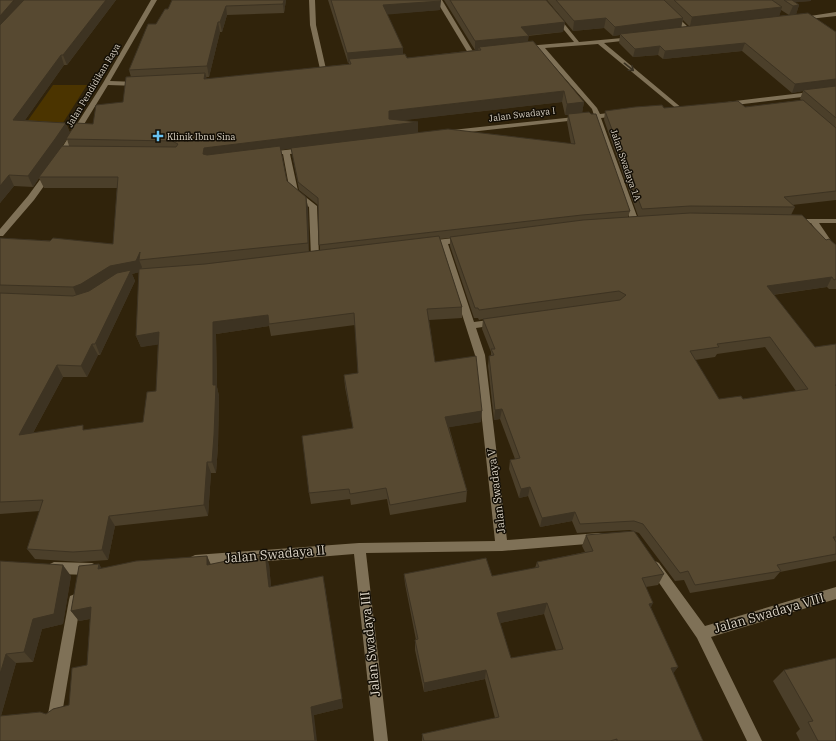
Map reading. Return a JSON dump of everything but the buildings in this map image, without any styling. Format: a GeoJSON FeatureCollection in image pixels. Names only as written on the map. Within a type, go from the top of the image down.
{"type":"FeatureCollection","features":[{"type":"Feature","properties":{"kind":"street","name":"Jalan Pendidikan Raya"},"geometry":{"type":"LineString","coordinates":[[0,234],[67,153],[154,0]]}},
{"type":"Feature","properties":{"kind":"street"},"geometry":{"type":"LineString","coordinates":[[312,0],[313,25],[323,69]]}},
{"type":"Feature","properties":{"kind":"street"},"geometry":{"type":"LineString","coordinates":[[439,0],[471,53]]}},
{"type":"Feature","properties":{"kind":"street"},"geometry":{"type":"LineString","coordinates":[[542,0],[578,44]]}},
{"type":"Feature","properties":{"kind":"street"},"geometry":{"type":"LineString","coordinates":[[657,0],[688,30]]}},
{"type":"Feature","properties":{"kind":"street"},"geometry":{"type":"LineString","coordinates":[[795,18],[836,14]]}},
{"type":"Feature","properties":{"kind":"street"},"geometry":{"type":"LineString","coordinates":[[681,31],[696,29]]}},
{"type":"Feature","properties":{"kind":"street"},"geometry":{"type":"LineString","coordinates":[[517,49],[599,42],[636,37]]}},
{"type":"Feature","properties":{"kind":"street"},"geometry":{"type":"LineString","coordinates":[[599,42],[676,110],[688,109]]}},
{"type":"Feature","properties":{"kind":"street","name":"Jalan Swadaya 1A"},"geometry":{"type":"LineString","coordinates":[[541,47],[595,108],[635,222]]}},
{"type":"Feature","properties":{"kind":"street"},"geometry":{"type":"LineString","coordinates":[[463,54],[479,53]]}},
{"type":"Feature","properties":{"kind":"street"},"geometry":{"type":"LineString","coordinates":[[315,69],[331,68]]}},
{"type":"Feature","properties":{"kind":"street"},"geometry":{"type":"LineString","coordinates":[[106,83],[148,83]]}},
{"type":"Feature","properties":{"kind":"street"},"geometry":{"type":"LineString","coordinates":[[720,105],[793,100],[836,91]]}},
{"type":"Feature","properties":{"kind":"street","name":"Jalan Swadaya I"},"geometry":{"type":"LineString","coordinates":[[442,134],[597,115],[628,113]]}},
{"type":"Feature","properties":{"kind":"street"},"geometry":{"type":"LineString","coordinates":[[263,155],[309,149]]}},
{"type":"Feature","properties":{"kind":"street"},"geometry":{"type":"LineString","coordinates":[[286,152],[294,192],[313,206],[315,257]]}},
{"type":"Feature","properties":{"kind":"street"},"geometry":{"type":"LineString","coordinates":[[782,221],[836,221]]}},
{"type":"Feature","properties":{"kind":"street"},"geometry":{"type":"LineString","coordinates":[[813,221],[836,254]]}},
{"type":"Feature","properties":{"kind":"street"},"geometry":{"type":"LineString","coordinates":[[420,245],[473,239]]}},
{"type":"Feature","properties":{"kind":"street","name":"Jalan Swadaya V"},"geometry":{"type":"LineString","coordinates":[[442,242],[480,355],[502,546],[609,537]]}},
{"type":"Feature","properties":{"kind":"street"},"geometry":{"type":"LineString","coordinates":[[470,326],[509,321]]}},
{"type":"Feature","properties":{"kind":"street","name":"Jalan Swadaya II"},"geometry":{"type":"LineString","coordinates":[[184,562],[359,548],[502,546]]}},
{"type":"Feature","properties":{"kind":"street","name":"Jalan Swadaya III"},"geometry":{"type":"LineString","coordinates":[[359,548],[381,741]]}},
{"type":"Feature","properties":{"kind":"street"},"geometry":{"type":"LineString","coordinates":[[648,557],[702,633],[755,741]]}},
{"type":"Feature","properties":{"kind":"street"},"geometry":{"type":"LineString","coordinates":[[44,568],[80,570],[104,568]]}},
{"type":"Feature","properties":{"kind":"street"},"geometry":{"type":"LineString","coordinates":[[55,714],[80,570]]}},
{"type":"Feature","properties":{"kind":"street","name":"Jalan Swadaya VIII"},"geometry":{"type":"LineString","coordinates":[[702,633],[836,593]]}},
{"type":"Feature","properties":{"kind":"shaded area"},"geometry":{"type":"Polygon","coordinates":[[[53,85],[87,85],[61,126],[24,126],[53,85]]]}},
{"type":"Feature","properties":{"kind":"place","name":"Klinik Ibnu Sina"},"geometry":{"type":"Point","coordinates":[158,136]}}]}
